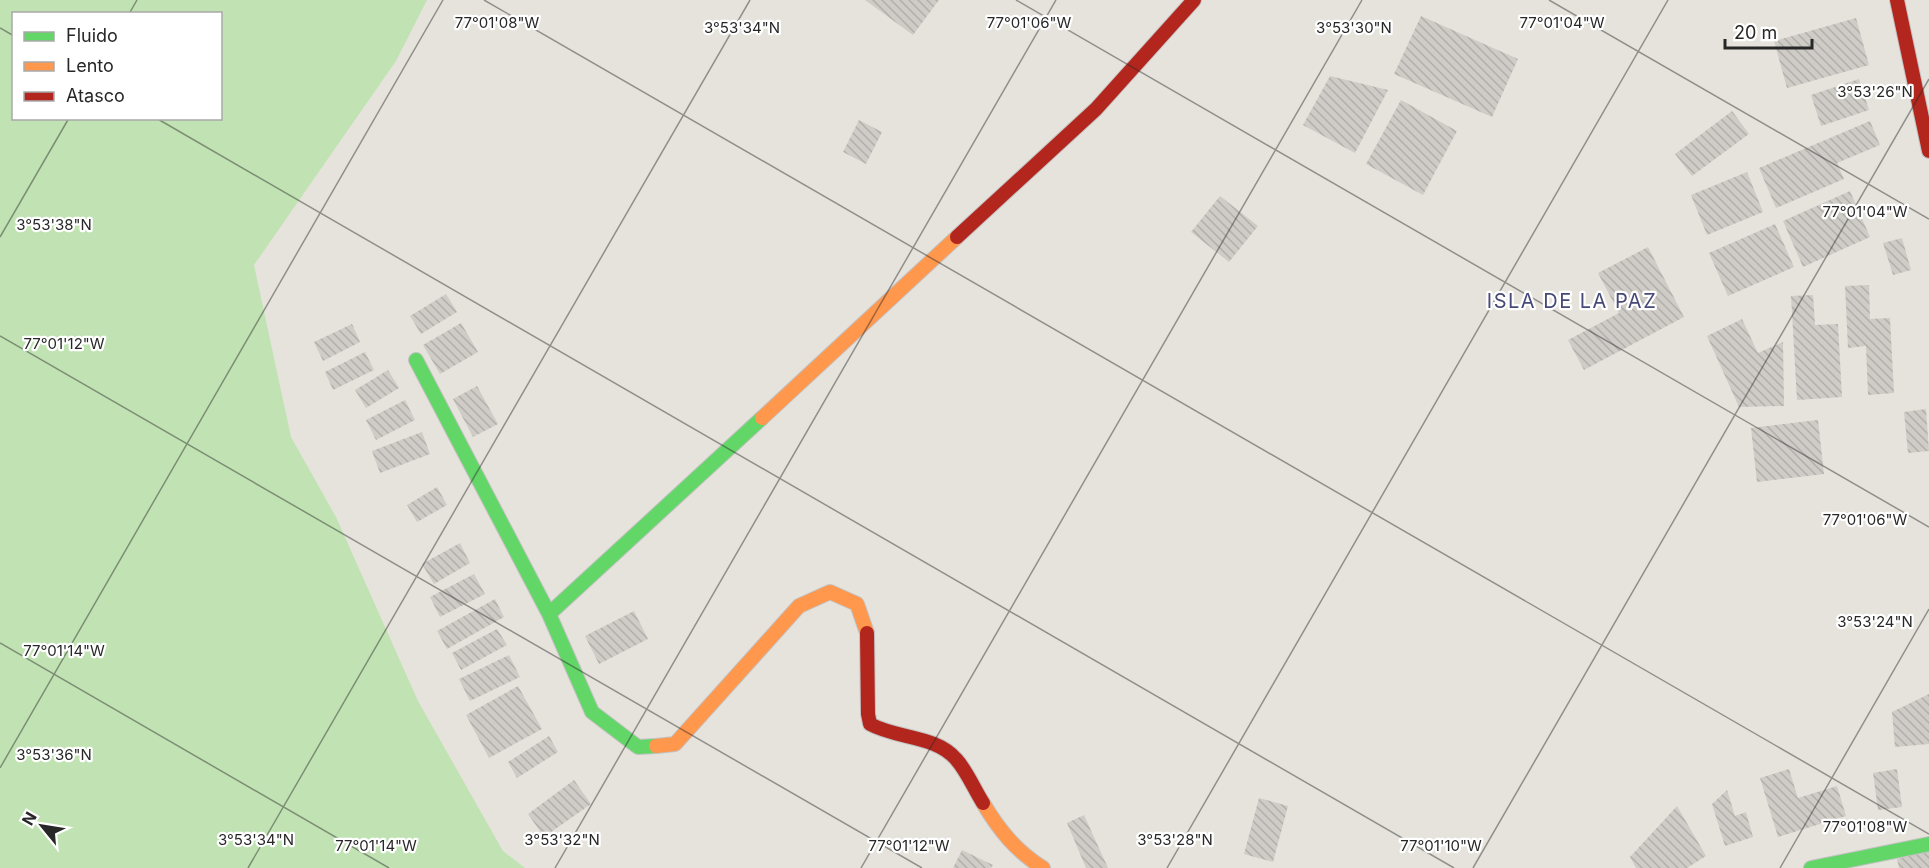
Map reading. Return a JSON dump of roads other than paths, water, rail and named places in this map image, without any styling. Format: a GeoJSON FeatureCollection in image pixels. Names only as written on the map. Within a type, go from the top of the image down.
{"type":"FeatureCollection","features":[{"type":"Feature","properties":{"kind":"street"},"geometry":{"type":"LineString","coordinates":[[549,614],[1096,108],[1194,0]]}},
{"type":"Feature","properties":{"kind":"street"},"geometry":{"type":"LineString","coordinates":[[1897,0],[1929,151]]}},
{"type":"Feature","properties":{"kind":"street"},"geometry":{"type":"LineString","coordinates":[[416,360],[549,614],[592,712],[638,747],[675,744],[799,606],[830,592],[857,604],[868,637],[870,724],[879,731],[933,742],[955,757],[1003,836],[1014,849],[1043,868]]}},
{"type":"Feature","properties":{"kind":"street"},"geometry":{"type":"LineString","coordinates":[[1811,868],[1929,844]]}},
{"type":"Feature","properties":{"kind":"district","name":"ISLA DE LA PAZ"},"geometry":{"type":"Point","coordinates":[1572,301]}}]}
